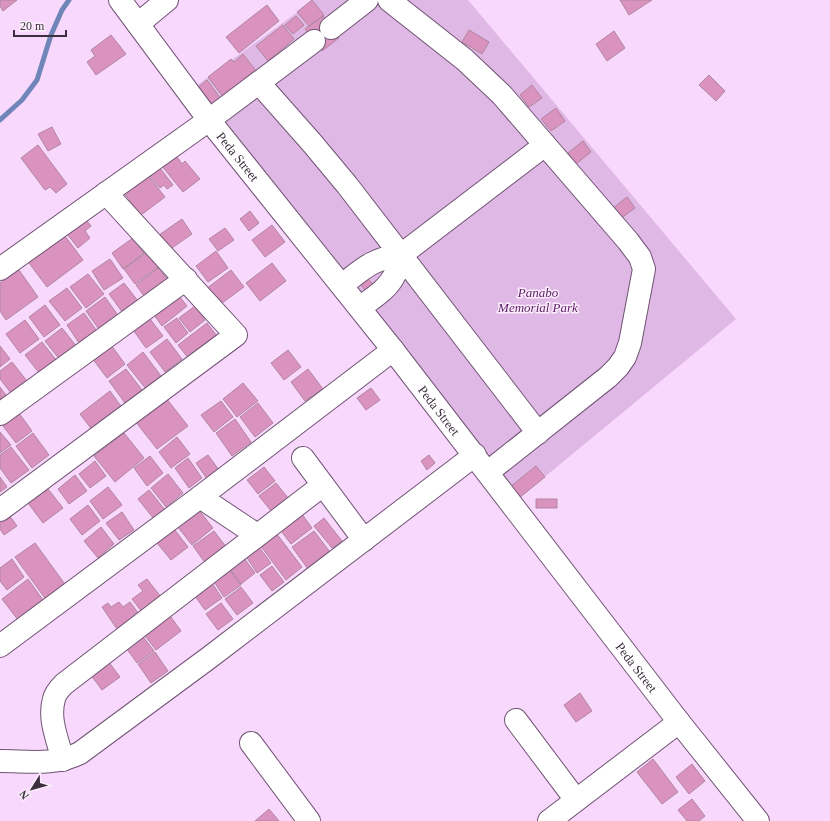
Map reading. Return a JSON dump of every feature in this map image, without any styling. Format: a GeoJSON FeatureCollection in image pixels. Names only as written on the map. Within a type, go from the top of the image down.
{"type":"FeatureCollection","features":[{"type":"Feature","properties":{"kind":"street","name":"Peda Street"},"geometry":{"type":"LineString","coordinates":[[120,0],[209,120],[393,350],[679,722],[758,821]]}},
{"type":"Feature","properties":{"kind":"street"},"geometry":{"type":"LineString","coordinates":[[138,24],[167,0]]}},
{"type":"Feature","properties":{"kind":"street"},"geometry":{"type":"LineString","coordinates":[[332,28],[367,0]]}},
{"type":"Feature","properties":{"kind":"street"},"geometry":{"type":"LineString","coordinates":[[389,0],[465,60],[502,96],[628,240],[640,258],[644,269],[630,343],[625,357],[618,368],[488,472]]}},
{"type":"Feature","properties":{"kind":"street"},"geometry":{"type":"LineString","coordinates":[[0,269],[209,120],[314,41]]}},
{"type":"Feature","properties":{"kind":"street"},"geometry":{"type":"LineString","coordinates":[[259,83],[347,185],[538,433]]}},
{"type":"Feature","properties":{"kind":"street"},"geometry":{"type":"LineString","coordinates":[[342,285],[374,262],[387,257],[401,255],[544,145]]}},
{"type":"Feature","properties":{"kind":"street"},"geometry":{"type":"LineString","coordinates":[[0,510],[236,335],[106,193]]}},
{"type":"Feature","properties":{"kind":"street"},"geometry":{"type":"LineString","coordinates":[[360,308],[389,283],[394,276],[401,255]]}},
{"type":"Feature","properties":{"kind":"street"},"geometry":{"type":"LineString","coordinates":[[0,414],[186,279]]}},
{"type":"Feature","properties":{"kind":"street"},"geometry":{"type":"LineString","coordinates":[[0,646],[200,497],[393,350]]}},
{"type":"Feature","properties":{"kind":"street"},"geometry":{"type":"LineString","coordinates":[[0,761],[48,763],[63,760],[80,753],[210,657],[475,455]]}},
{"type":"Feature","properties":{"kind":"street"},"geometry":{"type":"LineString","coordinates":[[303,458],[364,540]]}},
{"type":"Feature","properties":{"kind":"street"},"geometry":{"type":"LineString","coordinates":[[63,760],[53,721],[54,698],[64,684],[324,485]]}},
{"type":"Feature","properties":{"kind":"street"},"geometry":{"type":"LineString","coordinates":[[200,497],[257,535]]}},
{"type":"Feature","properties":{"kind":"street"},"geometry":{"type":"LineString","coordinates":[[516,720],[576,800]]}},
{"type":"Feature","properties":{"kind":"street"},"geometry":{"type":"LineString","coordinates":[[548,821],[679,722]]}},
{"type":"Feature","properties":{"kind":"street"},"geometry":{"type":"LineString","coordinates":[[251,743],[309,821]]}},
{"type":"Feature","properties":{"kind":"green space","name":"Panabo Memorial Park"},"geometry":{"type":"Polygon","coordinates":[[[314,0],[468,0],[736,319],[518,499],[192,89],[314,0]]]}},
{"type":"Feature","properties":{"kind":"building"},"geometry":{"type":"Polygon","coordinates":[[[0,0],[17,0],[3,11],[0,6],[0,0]]]}},
{"type":"Feature","properties":{"kind":"building"},"geometry":{"type":"Polygon","coordinates":[[[312,0],[324,15],[309,26],[297,12],[312,0]]]}},
{"type":"Feature","properties":{"kind":"building"},"geometry":{"type":"Polygon","coordinates":[[[620,0],[652,0],[629,15],[620,0]]]}},
{"type":"Feature","properties":{"kind":"building"},"geometry":{"type":"Polygon","coordinates":[[[267,5],[279,21],[239,53],[226,37],[267,5]]]}},
{"type":"Feature","properties":{"kind":"building"},"geometry":{"type":"Polygon","coordinates":[[[296,16],[304,25],[293,34],[285,25],[296,16]]]}},
{"type":"Feature","properties":{"kind":"building"},"geometry":{"type":"Polygon","coordinates":[[[323,16],[339,38],[322,51],[305,29],[323,16]]]}},
{"type":"Feature","properties":{"kind":"building"},"geometry":{"type":"Polygon","coordinates":[[[283,25],[294,39],[268,61],[256,46],[283,25]]]}},
{"type":"Feature","properties":{"kind":"building"},"geometry":{"type":"Polygon","coordinates":[[[469,30],[489,42],[482,54],[462,42],[469,30]]]}},
{"type":"Feature","properties":{"kind":"building"},"geometry":{"type":"Polygon","coordinates":[[[614,31],[625,48],[607,61],[596,44],[614,31]]]}},
{"type":"Feature","properties":{"kind":"building"},"geometry":{"type":"Polygon","coordinates":[[[111,35],[126,54],[96,75],[87,62],[95,56],[91,50],[111,35]]]}},
{"type":"Feature","properties":{"kind":"building"},"geometry":{"type":"Polygon","coordinates":[[[243,54],[260,76],[227,102],[208,77],[231,59],[234,62],[243,54]]]}},
{"type":"Feature","properties":{"kind":"building"},"geometry":{"type":"Polygon","coordinates":[[[709,75],[725,91],[716,101],[699,85],[709,75]]]}},
{"type":"Feature","properties":{"kind":"building"},"geometry":{"type":"Polygon","coordinates":[[[207,80],[224,103],[212,112],[195,90],[207,80]]]}},
{"type":"Feature","properties":{"kind":"building"},"geometry":{"type":"Polygon","coordinates":[[[532,85],[542,98],[529,107],[520,95],[532,85]]]}},
{"type":"Feature","properties":{"kind":"building"},"geometry":{"type":"Polygon","coordinates":[[[556,108],[565,121],[551,131],[541,119],[556,108]]]}},
{"type":"Feature","properties":{"kind":"building"},"geometry":{"type":"Polygon","coordinates":[[[52,127],[61,144],[48,151],[38,134],[52,127]]]}},
{"type":"Feature","properties":{"kind":"building"},"geometry":{"type":"Polygon","coordinates":[[[583,141],[591,152],[576,164],[568,153],[583,141]]]}},
{"type":"Feature","properties":{"kind":"building"},"geometry":{"type":"Polygon","coordinates":[[[38,145],[67,184],[56,193],[50,187],[45,190],[21,158],[38,145]]]}},
{"type":"Feature","properties":{"kind":"building"},"geometry":{"type":"Polygon","coordinates":[[[175,154],[182,164],[185,161],[200,179],[183,192],[161,165],[175,154]]]}},
{"type":"Feature","properties":{"kind":"building"},"geometry":{"type":"Polygon","coordinates":[[[160,168],[173,185],[167,189],[164,185],[160,188],[150,176],[160,168]]]}},
{"type":"Feature","properties":{"kind":"building"},"geometry":{"type":"Polygon","coordinates":[[[147,174],[165,197],[141,215],[123,192],[147,174]]]}},
{"type":"Feature","properties":{"kind":"building"},"geometry":{"type":"Polygon","coordinates":[[[627,197],[635,208],[620,219],[612,209],[627,197]]]}},
{"type":"Feature","properties":{"kind":"building"},"geometry":{"type":"Polygon","coordinates":[[[250,211],[259,223],[249,231],[240,219],[250,211]]]}},
{"type":"Feature","properties":{"kind":"building"},"geometry":{"type":"Polygon","coordinates":[[[83,216],[91,226],[85,231],[90,238],[78,248],[64,230],[83,216]]]}},
{"type":"Feature","properties":{"kind":"building"},"geometry":{"type":"Polygon","coordinates":[[[182,219],[192,234],[169,250],[159,235],[182,219]]]}},
{"type":"Feature","properties":{"kind":"building"},"geometry":{"type":"Polygon","coordinates":[[[272,225],[285,242],[265,257],[252,240],[272,225]]]}},
{"type":"Feature","properties":{"kind":"building"},"geometry":{"type":"Polygon","coordinates":[[[225,228],[234,240],[218,251],[209,239],[225,228]]]}},
{"type":"Feature","properties":{"kind":"building"},"geometry":{"type":"Polygon","coordinates":[[[62,232],[83,260],[47,287],[26,259],[62,232]]]}},
{"type":"Feature","properties":{"kind":"building"},"geometry":{"type":"Polygon","coordinates":[[[133,238],[144,253],[123,269],[112,253],[133,238]]]}},
{"type":"Feature","properties":{"kind":"building"},"geometry":{"type":"Polygon","coordinates":[[[216,251],[228,268],[208,282],[196,266],[216,251]]]}},
{"type":"Feature","properties":{"kind":"building"},"geometry":{"type":"Polygon","coordinates":[[[147,252],[158,267],[135,284],[124,269],[147,252]]]}},
{"type":"Feature","properties":{"kind":"building"},"geometry":{"type":"Polygon","coordinates":[[[110,259],[123,278],[104,290],[92,271],[110,259]]]}},
{"type":"Feature","properties":{"kind":"building"},"geometry":{"type":"Polygon","coordinates":[[[272,263],[286,281],[260,301],[246,283],[272,263]]]}},
{"type":"Feature","properties":{"kind":"building"},"geometry":{"type":"Polygon","coordinates":[[[158,268],[170,282],[147,300],[136,285],[158,268]]]}},
{"type":"Feature","properties":{"kind":"building"},"geometry":{"type":"Polygon","coordinates":[[[19,270],[38,297],[6,320],[0,311],[0,283],[19,270]]]}},
{"type":"Feature","properties":{"kind":"building"},"geometry":{"type":"Polygon","coordinates":[[[231,270],[244,287],[218,306],[206,289],[231,270]]]}},
{"type":"Feature","properties":{"kind":"building"},"geometry":{"type":"Polygon","coordinates":[[[88,274],[104,294],[86,308],[70,287],[88,274]]]}},
{"type":"Feature","properties":{"kind":"building"},"geometry":{"type":"Polygon","coordinates":[[[368,279],[376,287],[368,294],[361,285],[368,279]]]}},
{"type":"Feature","properties":{"kind":"building"},"geometry":{"type":"Polygon","coordinates":[[[124,283],[138,301],[123,313],[109,294],[124,283]]]}},
{"type":"Feature","properties":{"kind":"building"},"geometry":{"type":"Polygon","coordinates":[[[67,288],[82,308],[65,321],[49,301],[67,288]]]}},
{"type":"Feature","properties":{"kind":"building"},"geometry":{"type":"Polygon","coordinates":[[[176,292],[187,306],[162,326],[151,311],[176,292]]]}},
{"type":"Feature","properties":{"kind":"building"},"geometry":{"type":"Polygon","coordinates":[[[105,297],[122,321],[103,335],[86,311],[105,297]]]}},
{"type":"Feature","properties":{"kind":"building"},"geometry":{"type":"Polygon","coordinates":[[[45,305],[60,325],[44,337],[29,317],[45,305]]]}},
{"type":"Feature","properties":{"kind":"building"},"geometry":{"type":"Polygon","coordinates":[[[195,306],[205,320],[190,332],[179,318],[195,306]]]}},
{"type":"Feature","properties":{"kind":"building"},"geometry":{"type":"Polygon","coordinates":[[[84,313],[99,334],[81,346],[67,325],[84,313]]]}},
{"type":"Feature","properties":{"kind":"building"},"geometry":{"type":"Polygon","coordinates":[[[147,315],[163,336],[146,348],[131,327],[147,315]]]}},
{"type":"Feature","properties":{"kind":"building"},"geometry":{"type":"Polygon","coordinates":[[[177,318],[188,333],[176,343],[164,327],[177,318]]]}},
{"type":"Feature","properties":{"kind":"building"},"geometry":{"type":"Polygon","coordinates":[[[25,320],[39,339],[20,353],[6,334],[25,320]]]}},
{"type":"Feature","properties":{"kind":"building"},"geometry":{"type":"Polygon","coordinates":[[[207,323],[217,336],[189,359],[178,345],[207,323]]]}},
{"type":"Feature","properties":{"kind":"building"},"geometry":{"type":"Polygon","coordinates":[[[62,328],[77,347],[60,360],[45,341],[62,328]]]}},
{"type":"Feature","properties":{"kind":"building"},"geometry":{"type":"Polygon","coordinates":[[[167,339],[182,359],[165,372],[150,352],[167,339]]]}},
{"type":"Feature","properties":{"kind":"building"},"geometry":{"type":"Polygon","coordinates":[[[42,342],[57,361],[40,374],[25,355],[42,342]]]}},
{"type":"Feature","properties":{"kind":"building"},"geometry":{"type":"Polygon","coordinates":[[[111,345],[125,364],[107,378],[92,358],[111,345]]]}},
{"type":"Feature","properties":{"kind":"building"},"geometry":{"type":"Polygon","coordinates":[[[0,346],[10,359],[0,367],[0,346]]]}},
{"type":"Feature","properties":{"kind":"building"},"geometry":{"type":"Polygon","coordinates":[[[288,350],[301,367],[284,380],[271,363],[288,350]]]}},
{"type":"Feature","properties":{"kind":"building"},"geometry":{"type":"Polygon","coordinates":[[[143,352],[161,376],[146,389],[127,365],[143,352]]]}},
{"type":"Feature","properties":{"kind":"building"},"geometry":{"type":"Polygon","coordinates":[[[12,362],[27,381],[11,393],[0,379],[0,371],[12,362]]]}},
{"type":"Feature","properties":{"kind":"building"},"geometry":{"type":"Polygon","coordinates":[[[126,369],[142,390],[125,403],[109,381],[126,369]]]}},
{"type":"Feature","properties":{"kind":"building"},"geometry":{"type":"Polygon","coordinates":[[[308,369],[323,389],[305,401],[291,382],[308,369]]]}},
{"type":"Feature","properties":{"kind":"building"},"geometry":{"type":"Polygon","coordinates":[[[243,383],[258,401],[237,417],[223,399],[243,383]]]}},
{"type":"Feature","properties":{"kind":"building"},"geometry":{"type":"Polygon","coordinates":[[[0,387],[6,395],[0,400],[0,387]]]}},
{"type":"Feature","properties":{"kind":"building"},"geometry":{"type":"Polygon","coordinates":[[[371,388],[380,400],[366,410],[357,398],[371,388]]]}},
{"type":"Feature","properties":{"kind":"building"},"geometry":{"type":"Polygon","coordinates":[[[110,391],[123,409],[93,431],[80,414],[110,391]]]}},
{"type":"Feature","properties":{"kind":"building"},"geometry":{"type":"Polygon","coordinates":[[[166,398],[188,426],[157,449],[135,421],[166,398]]]}},
{"type":"Feature","properties":{"kind":"building"},"geometry":{"type":"Polygon","coordinates":[[[221,401],[233,417],[214,432],[201,415],[221,401]]]}},
{"type":"Feature","properties":{"kind":"building"},"geometry":{"type":"Polygon","coordinates":[[[258,403],[273,423],[255,437],[240,417],[258,403]]]}},
{"type":"Feature","properties":{"kind":"building"},"geometry":{"type":"Polygon","coordinates":[[[16,409],[32,431],[16,443],[0,422],[16,409]]]}},
{"type":"Feature","properties":{"kind":"building"},"geometry":{"type":"Polygon","coordinates":[[[235,419],[251,442],[232,456],[216,433],[235,419]]]}},
{"type":"Feature","properties":{"kind":"building"},"geometry":{"type":"Polygon","coordinates":[[[0,432],[11,445],[0,453],[0,432]]]}},
{"type":"Feature","properties":{"kind":"building"},"geometry":{"type":"Polygon","coordinates":[[[33,433],[49,455],[32,468],[16,446],[33,433]]]}},
{"type":"Feature","properties":{"kind":"building"},"geometry":{"type":"Polygon","coordinates":[[[124,433],[144,458],[115,482],[94,456],[124,433]]]}},
{"type":"Feature","properties":{"kind":"building"},"geometry":{"type":"Polygon","coordinates":[[[177,437],[190,454],[171,468],[159,452],[177,437]]]}},
{"type":"Feature","properties":{"kind":"building"},"geometry":{"type":"Polygon","coordinates":[[[11,447],[29,470],[11,483],[0,468],[0,455],[11,447]]]}},
{"type":"Feature","properties":{"kind":"building"},"geometry":{"type":"Polygon","coordinates":[[[208,455],[219,470],[207,479],[196,463],[208,455]]]}},
{"type":"Feature","properties":{"kind":"building"},"geometry":{"type":"Polygon","coordinates":[[[429,455],[435,463],[427,470],[421,461],[429,455]]]}},
{"type":"Feature","properties":{"kind":"building"},"geometry":{"type":"Polygon","coordinates":[[[150,456],[163,473],[147,486],[134,468],[150,456]]]}},
{"type":"Feature","properties":{"kind":"building"},"geometry":{"type":"Polygon","coordinates":[[[188,458],[202,478],[189,488],[175,468],[188,458]]]}},
{"type":"Feature","properties":{"kind":"building"},"geometry":{"type":"Polygon","coordinates":[[[95,461],[106,476],[90,488],[79,474],[95,461]]]}},
{"type":"Feature","properties":{"kind":"building"},"geometry":{"type":"Polygon","coordinates":[[[536,466],[545,477],[519,498],[510,487],[536,466]]]}},
{"type":"Feature","properties":{"kind":"building"},"geometry":{"type":"Polygon","coordinates":[[[264,467],[275,481],[258,494],[247,480],[264,467]]]}},
{"type":"Feature","properties":{"kind":"building"},"geometry":{"type":"Polygon","coordinates":[[[168,474],[183,493],[166,507],[151,488],[168,474]]]}},
{"type":"Feature","properties":{"kind":"building"},"geometry":{"type":"Polygon","coordinates":[[[75,475],[87,491],[69,504],[58,489],[75,475]]]}},
{"type":"Feature","properties":{"kind":"building"},"geometry":{"type":"Polygon","coordinates":[[[0,477],[7,487],[0,492],[0,477]]]}},
{"type":"Feature","properties":{"kind":"building"},"geometry":{"type":"Polygon","coordinates":[[[276,483],[289,499],[272,512],[259,496],[276,483]]]}},
{"type":"Feature","properties":{"kind":"building"},"geometry":{"type":"Polygon","coordinates":[[[108,487],[122,505],[103,519],[90,501],[108,487]]]}},
{"type":"Feature","properties":{"kind":"building"},"geometry":{"type":"Polygon","coordinates":[[[48,489],[63,508],[43,523],[28,503],[48,489]]]}},
{"type":"Feature","properties":{"kind":"building"},"geometry":{"type":"Polygon","coordinates":[[[149,490],[165,510],[154,519],[138,499],[149,490]]]}},
{"type":"Feature","properties":{"kind":"building"},"geometry":{"type":"Polygon","coordinates":[[[536,499],[557,499],[557,508],[536,508],[536,499]]]}},
{"type":"Feature","properties":{"kind":"building"},"geometry":{"type":"Polygon","coordinates":[[[88,505],[100,521],[82,535],[70,519],[88,505]]]}},
{"type":"Feature","properties":{"kind":"building"},"geometry":{"type":"Polygon","coordinates":[[[198,509],[213,528],[192,545],[177,526],[198,509]]]}},
{"type":"Feature","properties":{"kind":"building"},"geometry":{"type":"Polygon","coordinates":[[[299,510],[312,528],[291,544],[278,527],[299,510]]]}},
{"type":"Feature","properties":{"kind":"building"},"geometry":{"type":"Polygon","coordinates":[[[7,512],[17,526],[4,535],[0,529],[0,517],[7,512]]]}},
{"type":"Feature","properties":{"kind":"building"},"geometry":{"type":"Polygon","coordinates":[[[122,512],[134,530],[119,540],[106,523],[122,512]]]}},
{"type":"Feature","properties":{"kind":"building"},"geometry":{"type":"Polygon","coordinates":[[[324,518],[342,541],[332,548],[314,526],[324,518]]]}},
{"type":"Feature","properties":{"kind":"building"},"geometry":{"type":"Polygon","coordinates":[[[101,527],[114,544],[98,558],[84,541],[101,527]]]}},
{"type":"Feature","properties":{"kind":"building"},"geometry":{"type":"Polygon","coordinates":[[[174,529],[188,547],[171,560],[157,543],[174,529]]]}},
{"type":"Feature","properties":{"kind":"building"},"geometry":{"type":"Polygon","coordinates":[[[273,529],[302,567],[286,580],[257,541],[273,529]]]}},
{"type":"Feature","properties":{"kind":"building"},"geometry":{"type":"Polygon","coordinates":[[[214,531],[227,548],[206,564],[193,546],[214,531]]]}},
{"type":"Feature","properties":{"kind":"building"},"geometry":{"type":"Polygon","coordinates":[[[314,531],[330,552],[308,569],[292,547],[314,531]]]}},
{"type":"Feature","properties":{"kind":"building"},"geometry":{"type":"Polygon","coordinates":[[[35,543],[67,587],[47,601],[15,557],[35,543]]]}},
{"type":"Feature","properties":{"kind":"building"},"geometry":{"type":"Polygon","coordinates":[[[256,543],[271,563],[257,573],[243,552],[256,543]]]}},
{"type":"Feature","properties":{"kind":"building"},"geometry":{"type":"Polygon","coordinates":[[[241,554],[255,573],[241,584],[227,565],[241,554]]]}},
{"type":"Feature","properties":{"kind":"building"},"geometry":{"type":"Polygon","coordinates":[[[12,559],[24,577],[7,590],[0,581],[0,568],[12,559]]]}},
{"type":"Feature","properties":{"kind":"building"},"geometry":{"type":"Polygon","coordinates":[[[227,566],[241,585],[224,597],[211,577],[227,566]]]}},
{"type":"Feature","properties":{"kind":"building"},"geometry":{"type":"Polygon","coordinates":[[[272,566],[284,582],[272,591],[260,575],[272,566]]]}},
{"type":"Feature","properties":{"kind":"building"},"geometry":{"type":"Polygon","coordinates":[[[28,579],[43,600],[18,620],[2,599],[28,579]]]}},
{"type":"Feature","properties":{"kind":"building"},"geometry":{"type":"Polygon","coordinates":[[[147,579],[161,597],[142,612],[132,599],[143,591],[138,585],[147,579]]]}},
{"type":"Feature","properties":{"kind":"building"},"geometry":{"type":"Polygon","coordinates":[[[210,580],[222,598],[205,610],[192,592],[210,580]]]}},
{"type":"Feature","properties":{"kind":"building"},"geometry":{"type":"Polygon","coordinates":[[[241,587],[253,603],[237,615],[225,599],[241,587]]]}},
{"type":"Feature","properties":{"kind":"building"},"geometry":{"type":"Polygon","coordinates":[[[119,602],[123,607],[130,602],[139,614],[117,629],[102,607],[108,603],[111,607],[119,602]]]}},
{"type":"Feature","properties":{"kind":"building"},"geometry":{"type":"Polygon","coordinates":[[[221,603],[233,619],[218,630],[206,614],[221,603]]]}},
{"type":"Feature","properties":{"kind":"building"},"geometry":{"type":"Polygon","coordinates":[[[168,613],[181,631],[156,650],[142,632],[168,613]]]}},
{"type":"Feature","properties":{"kind":"building"},"geometry":{"type":"Polygon","coordinates":[[[141,634],[154,651],[137,663],[124,645],[141,634]]]}},
{"type":"Feature","properties":{"kind":"building"},"geometry":{"type":"Polygon","coordinates":[[[155,652],[168,671],[151,683],[138,664],[155,652]]]}},
{"type":"Feature","properties":{"kind":"building"},"geometry":{"type":"Polygon","coordinates":[[[108,661],[120,677],[102,690],[90,674],[108,661]]]}},
{"type":"Feature","properties":{"kind":"building"},"geometry":{"type":"Polygon","coordinates":[[[580,693],[592,711],[576,722],[564,705],[580,693]]]}},
{"type":"Feature","properties":{"kind":"building"},"geometry":{"type":"Polygon","coordinates":[[[653,759],[678,792],[662,804],[637,772],[653,759]]]}},
{"type":"Feature","properties":{"kind":"building"},"geometry":{"type":"Polygon","coordinates":[[[692,764],[705,781],[689,794],[676,777],[692,764]]]}},
{"type":"Feature","properties":{"kind":"building"},"geometry":{"type":"Polygon","coordinates":[[[692,799],[705,816],[699,821],[687,821],[678,810],[692,799]]]}},
{"type":"Feature","properties":{"kind":"building"},"geometry":{"type":"Polygon","coordinates":[[[269,809],[279,821],[255,821],[269,809]]]}},
{"type":"Feature","properties":{"kind":"waterway"},"geometry":{"type":"LineString","coordinates":[[0,120],[22,100],[37,80],[51,35],[62,10],[69,0]]}}]}
